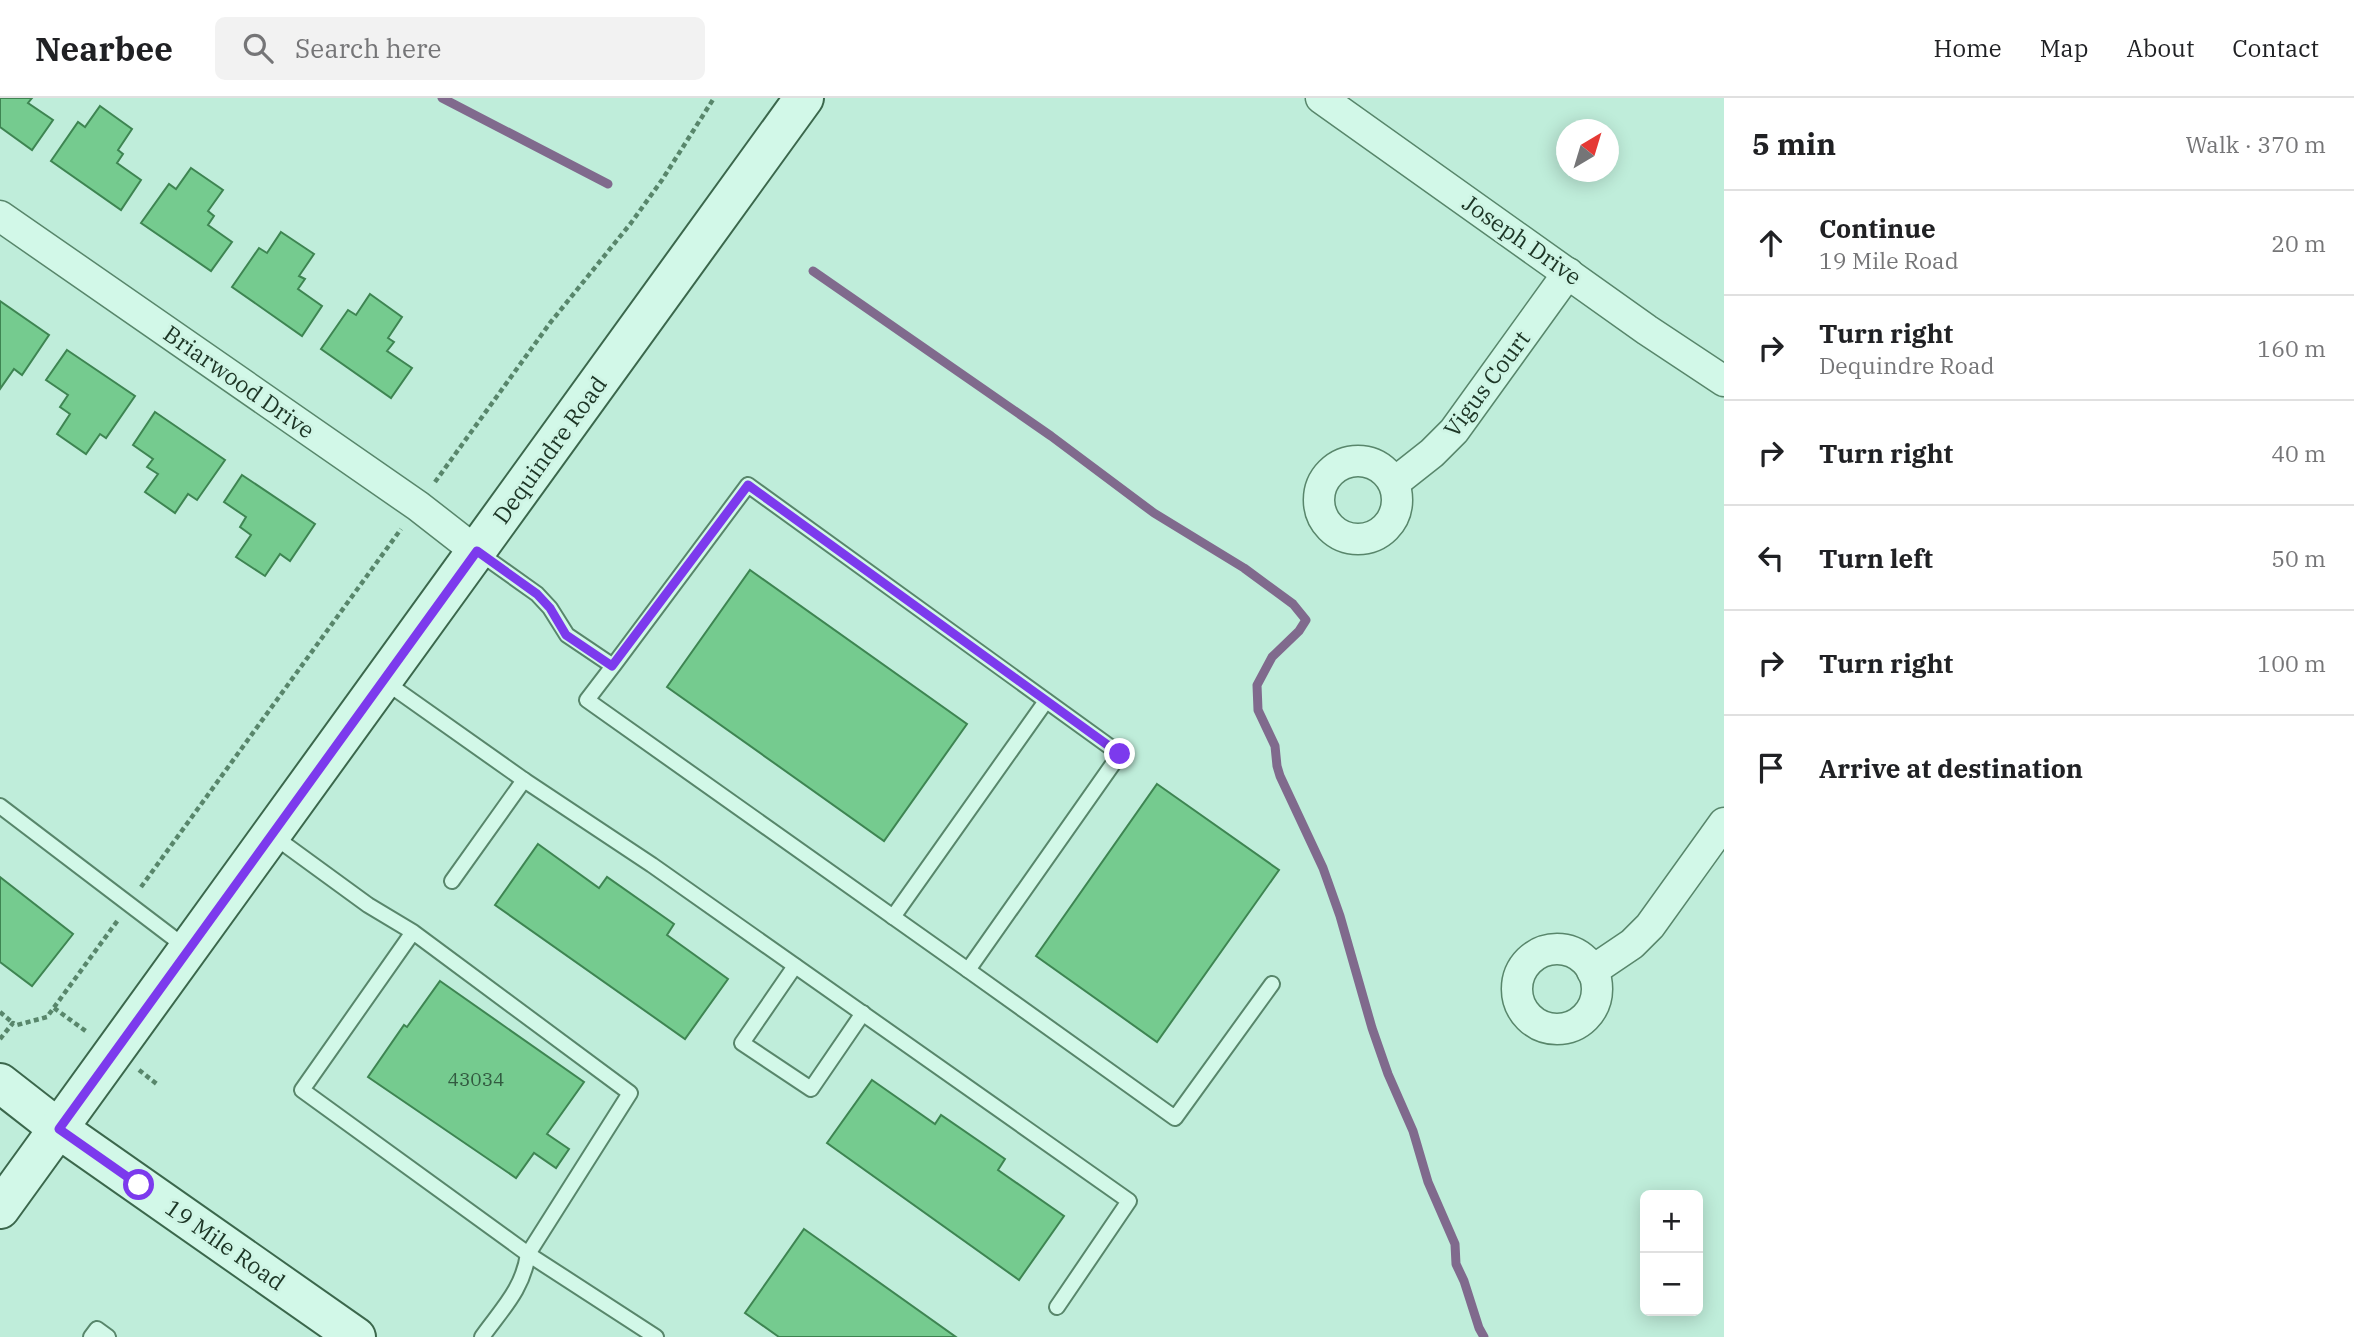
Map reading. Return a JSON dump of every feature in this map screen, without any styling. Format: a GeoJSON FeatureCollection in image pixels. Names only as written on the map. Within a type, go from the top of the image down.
{"type":"FeatureCollection","features":[{"type":"Feature","properties":{"kind":"main road","name":"Dequindre Road"},"geometry":{"type":"LineString","coordinates":[[0,1209],[804,98]]}},
{"type":"Feature","properties":{"kind":"main road","name":"19 Mile Road"},"geometry":{"type":"LineString","coordinates":[[0,1083],[59,1129],[356,1337]]}},
{"type":"Feature","properties":{"kind":"street","name":"Joseph Drive"},"geometry":{"type":"LineString","coordinates":[[1321,98],[1724,381]]}},
{"type":"Feature","properties":{"kind":"street","name":"Briarwood Drive"},"geometry":{"type":"LineString","coordinates":[[0,216],[418,506],[477,551]]}},
{"type":"Feature","properties":{"kind":"street","name":"Vigus Court"},"geometry":{"type":"LineString","coordinates":[[1394,482],[1432,453],[1454,431],[1568,273]]}},
{"type":"Feature","properties":{"kind":"street"},"geometry":{"type":"LineString","coordinates":[[1592,971],[1632,944],[1650,926],[1724,823]]}},
{"type":"Feature","properties":{"kind":"lane"},"geometry":{"type":"LineString","coordinates":[[968,970],[1120,754],[748,485],[587,700],[1175,1118],[1272,984]]}},
{"type":"Feature","properties":{"kind":"lane"},"geometry":{"type":"LineString","coordinates":[[477,551],[537,594],[550,608],[566,635],[612,666]]}},
{"type":"Feature","properties":{"kind":"lane"},"geometry":{"type":"LineString","coordinates":[[383,680],[524,780],[652,865],[1129,1201],[1056,1307]]}},
{"type":"Feature","properties":{"kind":"lane"},"geometry":{"type":"LineString","coordinates":[[893,917],[1046,701]]}},
{"type":"Feature","properties":{"kind":"lane"},"geometry":{"type":"LineString","coordinates":[[452,881],[524,780]]}},
{"type":"Feature","properties":{"kind":"lane"},"geometry":{"type":"LineString","coordinates":[[0,806],[188,949]]}},
{"type":"Feature","properties":{"kind":"lane"},"geometry":{"type":"LineString","coordinates":[[271,835],[368,905],[413,932],[630,1093],[527,1254],[525,1274],[517,1290],[482,1337]]}},
{"type":"Feature","properties":{"kind":"lane"},"geometry":{"type":"LineString","coordinates":[[413,932],[302,1090],[527,1254],[656,1337]]}},
{"type":"Feature","properties":{"kind":"lane"},"geometry":{"type":"LineString","coordinates":[[795,965],[742,1043],[811,1089],[863,1013]]}},
{"type":"Feature","properties":{"kind":"lane"},"geometry":{"type":"LineString","coordinates":[[91,1337],[97,1329],[108,1337]]}},
{"type":"Feature","properties":{"kind":"path"},"geometry":{"type":"LineString","coordinates":[[431,488],[550,323],[631,223],[714,98]]}},
{"type":"Feature","properties":{"kind":"path"},"geometry":{"type":"LineString","coordinates":[[0,1012],[17,1025],[47,1017],[403,526]]}},
{"type":"Feature","properties":{"kind":"path"},"geometry":{"type":"LineString","coordinates":[[54,1008],[65,1016]]}},
{"type":"Feature","properties":{"kind":"path"},"geometry":{"type":"LineString","coordinates":[[0,1039],[13,1023]]}},
{"type":"Feature","properties":{"kind":"building"},"geometry":{"type":"Polygon","coordinates":[[[0,98],[32,98],[28,103],[53,120],[32,150],[0,127],[0,98]]]}},
{"type":"Feature","properties":{"kind":"building"},"geometry":{"type":"Polygon","coordinates":[[[100,106],[132,129],[118,150],[123,154],[117,163],[141,180],[121,210],[51,161],[78,122],[85,127],[100,106]]]}},
{"type":"Feature","properties":{"kind":"building"},"geometry":{"type":"Polygon","coordinates":[[[191,168],[223,190],[208,211],[214,216],[208,225],[232,242],[211,271],[141,223],[169,184],[176,189],[191,168]]]}},
{"type":"Feature","properties":{"kind":"building"},"geometry":{"type":"Polygon","coordinates":[[[281,232],[314,254],[299,276],[305,279],[298,289],[322,306],[302,336],[232,287],[259,248],[267,253],[281,232]]]}},
{"type":"Feature","properties":{"kind":"building"},"geometry":{"type":"Polygon","coordinates":[[[370,294],[402,317],[388,338],[394,342],[387,351],[412,368],[391,398],[321,349],[348,310],[356,315],[370,294]]]}},
{"type":"Feature","properties":{"kind":"building"},"geometry":{"type":"Polygon","coordinates":[[[0,301],[49,335],[22,375],[14,369],[0,389],[0,301]]]}},
{"type":"Feature","properties":{"kind":"building"},"geometry":{"type":"Polygon","coordinates":[[[67,350],[135,396],[106,438],[100,434],[86,454],[57,434],[70,414],[60,407],[68,395],[46,380],[67,350]]]}},
{"type":"Feature","properties":{"kind":"building"},"geometry":{"type":"Polygon","coordinates":[[[155,412],[225,460],[197,500],[188,494],[175,513],[145,492],[158,474],[147,467],[153,459],[133,445],[155,412]]]}},
{"type":"Feature","properties":{"kind":"building"},"geometry":{"type":"Polygon","coordinates":[[[242,475],[315,524],[290,561],[280,554],[265,576],[236,557],[251,535],[240,527],[246,517],[224,502],[242,475]]]}},
{"type":"Feature","properties":{"kind":"building"},"geometry":{"type":"Polygon","coordinates":[[[750,570],[967,724],[884,841],[667,687],[750,570]]]}},
{"type":"Feature","properties":{"kind":"building"},"geometry":{"type":"Polygon","coordinates":[[[1157,784],[1279,870],[1157,1042],[1036,956],[1157,784]]]}},
{"type":"Feature","properties":{"kind":"building"},"geometry":{"type":"Polygon","coordinates":[[[538,844],[599,888],[607,877],[674,924],[667,935],[728,979],[685,1039],[495,905],[538,844]]]}},
{"type":"Feature","properties":{"kind":"building"},"geometry":{"type":"Polygon","coordinates":[[[0,877],[73,934],[32,986],[0,962],[0,877]]]}},
{"type":"Feature","properties":{"kind":"building"},"geometry":{"type":"Polygon","coordinates":[[[440,981],[584,1082],[547,1134],[569,1149],[556,1168],[534,1153],[516,1178],[368,1077],[404,1025],[407,1027],[440,981]]]}},
{"type":"Feature","properties":{"kind":"building"},"geometry":{"type":"Polygon","coordinates":[[[872,1080],[935,1124],[941,1115],[1005,1159],[998,1170],[1064,1216],[1019,1280],[827,1143],[872,1080]]]}},
{"type":"Feature","properties":{"kind":"building"},"geometry":{"type":"Polygon","coordinates":[[[804,1229],[956,1337],[779,1337],[745,1313],[804,1229]]]}},
{"type":"Feature","properties":{"kind":"waterway"},"geometry":{"type":"LineString","coordinates":[[442,98],[608,184]]}},
{"type":"Feature","properties":{"kind":"waterway"},"geometry":{"type":"LineString","coordinates":[[813,271],[1051,436],[1154,513],[1244,568],[1293,604],[1306,620],[1299,631],[1272,657],[1257,685],[1258,710],[1275,746],[1280,776],[1323,868],[1340,916],[1372,1028],[1388,1074],[1413,1131],[1428,1182],[1455,1244],[1456,1264],[1484,1337]]}},
{"type":"Feature","properties":{"kind":"route"},"geometry":{"type":"LineString","coordinates":[[139,1185],[59,1129],[477,551],[537,594],[550,608],[566,635],[612,666],[748,485],[1120,754]]}}]}
